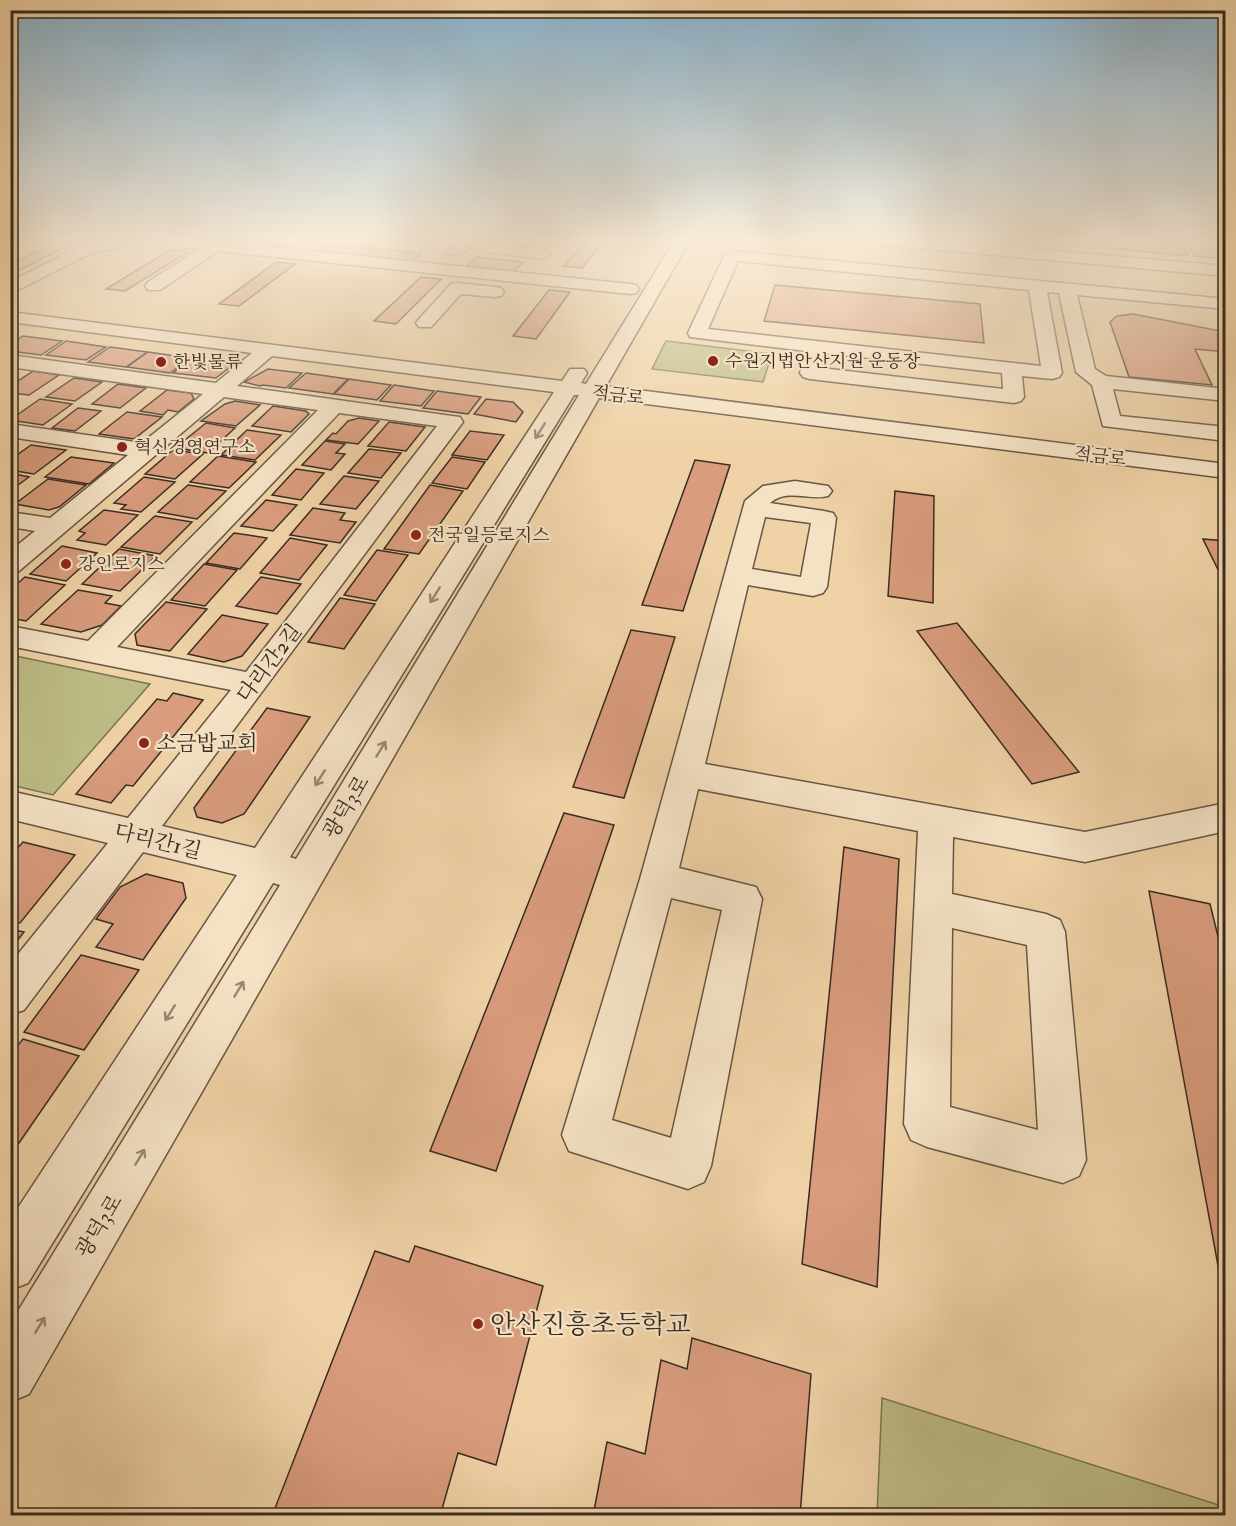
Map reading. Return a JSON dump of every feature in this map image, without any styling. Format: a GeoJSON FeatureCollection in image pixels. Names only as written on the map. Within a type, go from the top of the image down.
{"type":"FeatureCollection","features":[{"type":"Feature","properties":{"kind":"street"},"geometry":{"type":"LineString","coordinates":[[425,323],[436,311]]}},
{"type":"Feature","properties":{"kind":"street","name":"광덕3로"},"geometry":{"type":"LineString","coordinates":[[10,1375],[306,876],[579,390],[619,311]]}},
{"type":"Feature","properties":{"kind":"street","name":"광덕3로"},"geometry":{"type":"LineString","coordinates":[[10,1265],[264,866],[633,311]]}},
{"type":"Feature","properties":{"kind":"street"},"geometry":{"type":"LineString","coordinates":[[707,311],[697,333],[1052,373],[1052,311]]}},
{"type":"Feature","properties":{"kind":"street"},"geometry":{"type":"LineString","coordinates":[[1062,311],[1086,372],[1101,382],[1226,396]]}},
{"type":"Feature","properties":{"kind":"street","name":"적금로"},"geometry":{"type":"LineString","coordinates":[[10,317],[1226,471]]}},
{"type":"Feature","properties":{"kind":"street"},"geometry":{"type":"LineString","coordinates":[[817,346],[810,373],[1014,397],[1011,368]]}},
{"type":"Feature","properties":{"kind":"street"},"geometry":{"type":"LineString","coordinates":[[10,565],[269,349]]}},
{"type":"Feature","properties":{"kind":"street","name":"다리간2길"},"geometry":{"type":"LineString","coordinates":[[10,361],[452,422],[253,684],[10,996]]}},
{"type":"Feature","properties":{"kind":"street"},"geometry":{"type":"LineString","coordinates":[[1101,382],[1111,421],[1226,434]]}},
{"type":"Feature","properties":{"kind":"street"},"geometry":{"type":"LineString","coordinates":[[95,652],[334,406]]}},
{"type":"Feature","properties":{"kind":"street"},"geometry":{"type":"LineString","coordinates":[[10,430],[147,452]]}},
{"type":"Feature","properties":{"kind":"street"},"geometry":{"type":"LineString","coordinates":[[658,879],[743,899],[688,1166],[585,1135],[658,879],[757,501],[766,492],[778,488],[820,491]]}},
{"type":"Feature","properties":{"kind":"street"},"geometry":{"type":"LineString","coordinates":[[738,575],[813,587],[824,518],[755,508]]}},
{"type":"Feature","properties":{"kind":"street"},"geometry":{"type":"LineString","coordinates":[[10,519],[57,527]]}},
{"type":"Feature","properties":{"kind":"street"},"geometry":{"type":"LineString","coordinates":[[10,636],[253,684]]}},
{"type":"Feature","properties":{"kind":"street"},"geometry":{"type":"LineString","coordinates":[[686,774],[1085,847],[1226,817]]}},
{"type":"Feature","properties":{"kind":"street","name":"다리간1길"},"geometry":{"type":"LineString","coordinates":[[10,805],[306,876]]}},
{"type":"Feature","properties":{"kind":"street"},"geometry":{"type":"LineString","coordinates":[[933,907],[1046,932],[1063,1160],[927,1124],[933,907],[936,819]]}},
{"type":"Feature","properties":{"kind":"shaded area","name":"수원지법안산지원 운동장"},"geometry":{"type":"Polygon","coordinates":[[[666,341],[772,354],[763,382],[652,369],[666,341]]]}},
{"type":"Feature","properties":{"kind":"shaded area"},"geometry":{"type":"Polygon","coordinates":[[[11,655],[150,684],[53,795],[11,785],[11,655]]]}},
{"type":"Feature","properties":{"kind":"shaded area"},"geometry":{"type":"Polygon","coordinates":[[[882,1398],[1225,1507],[1225,1515],[877,1515],[882,1398]]]}},
{"type":"Feature","properties":{"kind":"building"},"geometry":{"type":"Polygon","coordinates":[[[384,311],[409,311],[396,324],[374,321],[384,311]]]}},
{"type":"Feature","properties":{"kind":"building"},"geometry":{"type":"Polygon","coordinates":[[[532,311],[556,311],[536,339],[513,336],[532,311]]]}},
{"type":"Feature","properties":{"kind":"building"},"geometry":{"type":"Polygon","coordinates":[[[767,311],[981,311],[984,343],[764,321],[767,311]]]}},
{"type":"Feature","properties":{"kind":"building"},"geometry":{"type":"Polygon","coordinates":[[[1133,314],[1226,332],[1226,352],[1195,349],[1212,385],[1129,377],[1110,322],[1117,316],[1133,314]]]}},
{"type":"Feature","properties":{"kind":"building"},"geometry":{"type":"Polygon","coordinates":[[[23,336],[62,341],[41,355],[10,351],[10,344],[23,336]]]}},
{"type":"Feature","properties":{"kind":"building"},"geometry":{"type":"Polygon","coordinates":[[[66,341],[106,347],[86,360],[46,355],[66,341]]]}},
{"type":"Feature","properties":{"kind":"building"},"geometry":{"type":"Polygon","coordinates":[[[110,347],[147,352],[126,367],[88,362],[110,347]]]}},
{"type":"Feature","properties":{"kind":"building"},"geometry":{"type":"Polygon","coordinates":[[[148,352],[190,358],[170,373],[127,367],[148,352]]]}},
{"type":"Feature","properties":{"kind":"building"},"geometry":{"type":"Polygon","coordinates":[[[191,358],[226,363],[230,367],[216,378],[173,373],[191,358]]]}},
{"type":"Feature","properties":{"kind":"building"},"geometry":{"type":"Polygon","coordinates":[[[268,369],[302,373],[286,388],[244,382],[268,369]]]}},
{"type":"Feature","properties":{"kind":"building"},"geometry":{"type":"Polygon","coordinates":[[[33,371],[59,375],[29,395],[10,393],[10,386],[33,371]]]}},
{"type":"Feature","properties":{"kind":"building"},"geometry":{"type":"Polygon","coordinates":[[[306,373],[348,379],[333,394],[289,388],[306,373]]]}},
{"type":"Feature","properties":{"kind":"building"},"geometry":{"type":"Polygon","coordinates":[[[74,378],[102,382],[75,401],[46,397],[74,378]]]}},
{"type":"Feature","properties":{"kind":"building"},"geometry":{"type":"Polygon","coordinates":[[[349,379],[391,385],[377,400],[334,394],[349,379]]]}},
{"type":"Feature","properties":{"kind":"building"},"geometry":{"type":"Polygon","coordinates":[[[118,384],[146,388],[120,408],[92,404],[118,384]]]}},
{"type":"Feature","properties":{"kind":"building"},"geometry":{"type":"Polygon","coordinates":[[[394,385],[434,391],[421,406],[380,401],[394,385]]]}},
{"type":"Feature","properties":{"kind":"building"},"geometry":{"type":"Polygon","coordinates":[[[167,390],[191,393],[194,399],[178,412],[168,410],[163,415],[140,411],[167,390]]]}},
{"type":"Feature","properties":{"kind":"building"},"geometry":{"type":"Polygon","coordinates":[[[437,391],[481,397],[468,414],[423,408],[437,391]]]}},
{"type":"Feature","properties":{"kind":"building"},"geometry":{"type":"Polygon","coordinates":[[[40,399],[72,404],[43,425],[10,420],[40,399]]]}},
{"type":"Feature","properties":{"kind":"building"},"geometry":{"type":"Polygon","coordinates":[[[486,399],[513,402],[523,412],[516,422],[474,414],[486,399]]]}},
{"type":"Feature","properties":{"kind":"building"},"geometry":{"type":"Polygon","coordinates":[[[235,401],[260,405],[236,426],[201,421],[225,404],[235,401]]]}},
{"type":"Feature","properties":{"kind":"building"},"geometry":{"type":"Polygon","coordinates":[[[273,406],[306,411],[309,414],[291,432],[252,426],[273,406]]]}},
{"type":"Feature","properties":{"kind":"building"},"geometry":{"type":"Polygon","coordinates":[[[78,408],[101,411],[75,431],[52,428],[78,408]]]}},
{"type":"Feature","properties":{"kind":"building"},"geometry":{"type":"Polygon","coordinates":[[[127,412],[162,417],[134,439],[99,434],[127,412]]]}},
{"type":"Feature","properties":{"kind":"building"},"geometry":{"type":"Polygon","coordinates":[[[359,418],[379,421],[358,444],[326,440],[333,433],[336,434],[348,421],[359,418]]]}},
{"type":"Feature","properties":{"kind":"building"},"geometry":{"type":"Polygon","coordinates":[[[389,422],[425,427],[406,451],[368,446],[389,422]]]}},
{"type":"Feature","properties":{"kind":"building"},"geometry":{"type":"Polygon","coordinates":[[[206,423],[235,428],[208,453],[175,448],[206,423]]]}},
{"type":"Feature","properties":{"kind":"building"},"geometry":{"type":"Polygon","coordinates":[[[247,430],[281,435],[255,460],[221,455],[247,430]]]}},
{"type":"Feature","properties":{"kind":"building"},"geometry":{"type":"Polygon","coordinates":[[[470,431],[504,435],[487,460],[452,455],[470,431]]]}},
{"type":"Feature","properties":{"kind":"building"},"geometry":{"type":"Polygon","coordinates":[[[325,441],[345,444],[336,453],[345,454],[331,470],[302,465],[325,441]]]}},
{"type":"Feature","properties":{"kind":"building"},"geometry":{"type":"Polygon","coordinates":[[[31,445],[66,450],[34,474],[10,470],[10,460],[31,445]]]}},
{"type":"Feature","properties":{"kind":"building"},"geometry":{"type":"Polygon","coordinates":[[[369,449],[401,453],[381,478],[348,473],[369,449]]]}},
{"type":"Feature","properties":{"kind":"building"},"geometry":{"type":"Polygon","coordinates":[[[173,450],[203,454],[175,479],[145,474],[173,450]]]}},
{"type":"Feature","properties":{"kind":"building"},"geometry":{"type":"Polygon","coordinates":[[[218,456],[256,462],[229,488],[190,482],[218,456]]]}},
{"type":"Feature","properties":{"kind":"building"},"geometry":{"type":"Polygon","coordinates":[[[71,457],[114,463],[89,484],[45,477],[71,457]]]}},
{"type":"Feature","properties":{"kind":"building"},"geometry":{"type":"Polygon","coordinates":[[[452,457],[485,462],[467,489],[432,483],[452,457]]]}},
{"type":"Feature","properties":{"kind":"building"},"geometry":{"type":"Polygon","coordinates":[[[695,460],[730,465],[683,611],[642,605],[695,460]]]}},
{"type":"Feature","properties":{"kind":"building"},"geometry":{"type":"Polygon","coordinates":[[[296,469],[324,473],[301,500],[272,495],[296,469]]]}},
{"type":"Feature","properties":{"kind":"building"},"geometry":{"type":"Polygon","coordinates":[[[10,473],[29,477],[10,491],[10,473]]]}},
{"type":"Feature","properties":{"kind":"building"},"geometry":{"type":"Polygon","coordinates":[[[344,476],[379,481],[356,509],[320,504],[344,476]]]}},
{"type":"Feature","properties":{"kind":"building"},"geometry":{"type":"Polygon","coordinates":[[[144,477],[175,482],[141,512],[121,509],[126,505],[114,503],[144,477]]]}},
{"type":"Feature","properties":{"kind":"building"},"geometry":{"type":"Polygon","coordinates":[[[48,479],[86,485],[59,507],[49,510],[15,504],[48,479]]]}},
{"type":"Feature","properties":{"kind":"building"},"geometry":{"type":"Polygon","coordinates":[[[188,485],[226,491],[197,519],[158,512],[188,485]]]}},
{"type":"Feature","properties":{"kind":"building"},"geometry":{"type":"Polygon","coordinates":[[[430,485],[463,491],[419,554],[384,549],[430,485]]]}},
{"type":"Feature","properties":{"kind":"building"},"geometry":{"type":"Polygon","coordinates":[[[895,491],[934,496],[933,603],[888,596],[895,491]]]}},
{"type":"Feature","properties":{"kind":"building"},"geometry":{"type":"Polygon","coordinates":[[[266,500],[297,505],[273,531],[241,526],[266,500]]]}},
{"type":"Feature","properties":{"kind":"building"},"geometry":{"type":"Polygon","coordinates":[[[313,508],[345,513],[340,520],[356,522],[340,543],[290,535],[313,508]]]}},
{"type":"Feature","properties":{"kind":"building"},"geometry":{"type":"Polygon","coordinates":[[[104,510],[138,515],[106,545],[77,540],[85,533],[79,531],[104,510]]]}},
{"type":"Feature","properties":{"kind":"building"},"geometry":{"type":"Polygon","coordinates":[[[155,516],[192,522],[160,554],[121,547],[155,516]]]}},
{"type":"Feature","properties":{"kind":"building"},"geometry":{"type":"Polygon","coordinates":[[[234,533],[267,538],[240,569],[206,563],[234,533]]]}},
{"type":"Feature","properties":{"kind":"building"},"geometry":{"type":"Polygon","coordinates":[[[290,538],[327,545],[299,580],[260,573],[290,538]]]}},
{"type":"Feature","properties":{"kind":"building"},"geometry":{"type":"Polygon","coordinates":[[[1203,539],[1226,541],[1226,586],[1203,539]]]}},
{"type":"Feature","properties":{"kind":"building"},"geometry":{"type":"Polygon","coordinates":[[[62,546],[97,553],[66,581],[30,574],[62,546]]]}},
{"type":"Feature","properties":{"kind":"building"},"geometry":{"type":"Polygon","coordinates":[[[119,549],[156,556],[120,591],[82,584],[119,549]]]}},
{"type":"Feature","properties":{"kind":"building"},"geometry":{"type":"Polygon","coordinates":[[[377,550],[408,555],[376,601],[344,595],[377,550]]]}},
{"type":"Feature","properties":{"kind":"building"},"geometry":{"type":"Polygon","coordinates":[[[204,564],[237,570],[205,606],[171,600],[204,564]]]}},
{"type":"Feature","properties":{"kind":"building"},"geometry":{"type":"Polygon","coordinates":[[[25,577],[65,585],[26,621],[10,618],[10,590],[25,577]]]}},
{"type":"Feature","properties":{"kind":"building"},"geometry":{"type":"Polygon","coordinates":[[[261,577],[301,584],[277,614],[236,606],[261,577]]]}},
{"type":"Feature","properties":{"kind":"building"},"geometry":{"type":"Polygon","coordinates":[[[78,590],[112,596],[105,603],[121,606],[102,625],[81,632],[41,624],[78,590]]]}},
{"type":"Feature","properties":{"kind":"building"},"geometry":{"type":"Polygon","coordinates":[[[340,598],[375,604],[344,649],[308,642],[340,598]]]}},
{"type":"Feature","properties":{"kind":"building"},"geometry":{"type":"Polygon","coordinates":[[[166,602],[207,609],[170,651],[137,645],[135,634],[166,602]]]}},
{"type":"Feature","properties":{"kind":"building"},"geometry":{"type":"Polygon","coordinates":[[[222,615],[268,624],[242,656],[224,662],[188,654],[222,615]]]}},
{"type":"Feature","properties":{"kind":"building"},"geometry":{"type":"Polygon","coordinates":[[[957,623],[1079,772],[1032,784],[917,631],[957,623]]]}},
{"type":"Feature","properties":{"kind":"building"},"geometry":{"type":"Polygon","coordinates":[[[631,630],[675,637],[624,798],[573,787],[631,630]]]}},
{"type":"Feature","properties":{"kind":"building","name":"소금밥교회"},"geometry":{"type":"Polygon","coordinates":[[[173,693],[203,700],[133,786],[126,785],[111,803],[76,794],[157,699],[167,701],[173,693]]]}},
{"type":"Feature","properties":{"kind":"building"},"geometry":{"type":"Polygon","coordinates":[[[267,708],[310,717],[244,814],[222,823],[197,817],[194,808],[267,708]]]}},
{"type":"Feature","properties":{"kind":"building"},"geometry":{"type":"Polygon","coordinates":[[[564,813],[614,825],[496,1171],[430,1151],[564,813]]]}},
{"type":"Feature","properties":{"kind":"building"},"geometry":{"type":"Polygon","coordinates":[[[23,842],[75,855],[20,923],[10,921],[10,856],[23,842]]]}},
{"type":"Feature","properties":{"kind":"building"},"geometry":{"type":"Polygon","coordinates":[[[844,847],[899,859],[877,1287],[802,1264],[844,847]]]}},
{"type":"Feature","properties":{"kind":"building"},"geometry":{"type":"Polygon","coordinates":[[[146,874],[183,883],[186,898],[143,960],[96,947],[113,924],[96,919],[120,887],[146,874]]]}},
{"type":"Feature","properties":{"kind":"building"},"geometry":{"type":"Polygon","coordinates":[[[1149,891],[1210,904],[1226,969],[1226,1309],[1149,891]]]}},
{"type":"Feature","properties":{"kind":"building"},"geometry":{"type":"Polygon","coordinates":[[[10,929],[24,932],[10,950],[10,929]]]}},
{"type":"Feature","properties":{"kind":"building"},"geometry":{"type":"Polygon","coordinates":[[[81,955],[139,970],[84,1050],[24,1032],[81,955]]]}},
{"type":"Feature","properties":{"kind":"building"},"geometry":{"type":"Polygon","coordinates":[[[23,1039],[79,1056],[10,1156],[10,1055],[23,1039]]]}},
{"type":"Feature","properties":{"kind":"building","name":"안산진흥초등학교"},"geometry":{"type":"Polygon","coordinates":[[[415,1246],[543,1286],[496,1465],[458,1453],[440,1516],[272,1516],[375,1251],[409,1262],[415,1246]]]}},
{"type":"Feature","properties":{"kind":"building","name":"안산진흥초등학교"},"geometry":{"type":"Polygon","coordinates":[[[692,1338],[811,1374],[800,1516],[593,1516],[607,1442],[645,1454],[661,1360],[687,1369],[692,1338]]]}},
{"type":"Feature","properties":{"kind":"place","name":"수원지법안산지원 운동장"},"geometry":{"type":"Point","coordinates":[713,361]}},
{"type":"Feature","properties":{"kind":"place","name":"한빛물류"},"geometry":{"type":"Point","coordinates":[161,362]}},
{"type":"Feature","properties":{"kind":"place","name":"혁신경영연구소"},"geometry":{"type":"Point","coordinates":[122,447]}},
{"type":"Feature","properties":{"kind":"place","name":"전국일등로지스"},"geometry":{"type":"Point","coordinates":[416,535]}},
{"type":"Feature","properties":{"kind":"place","name":"강인로지스"},"geometry":{"type":"Point","coordinates":[66,564]}},
{"type":"Feature","properties":{"kind":"place","name":"소금밥교회"},"geometry":{"type":"Point","coordinates":[144,743]}},
{"type":"Feature","properties":{"kind":"place","name":"안산진흥초등학교"},"geometry":{"type":"Point","coordinates":[478,1324]}}]}
